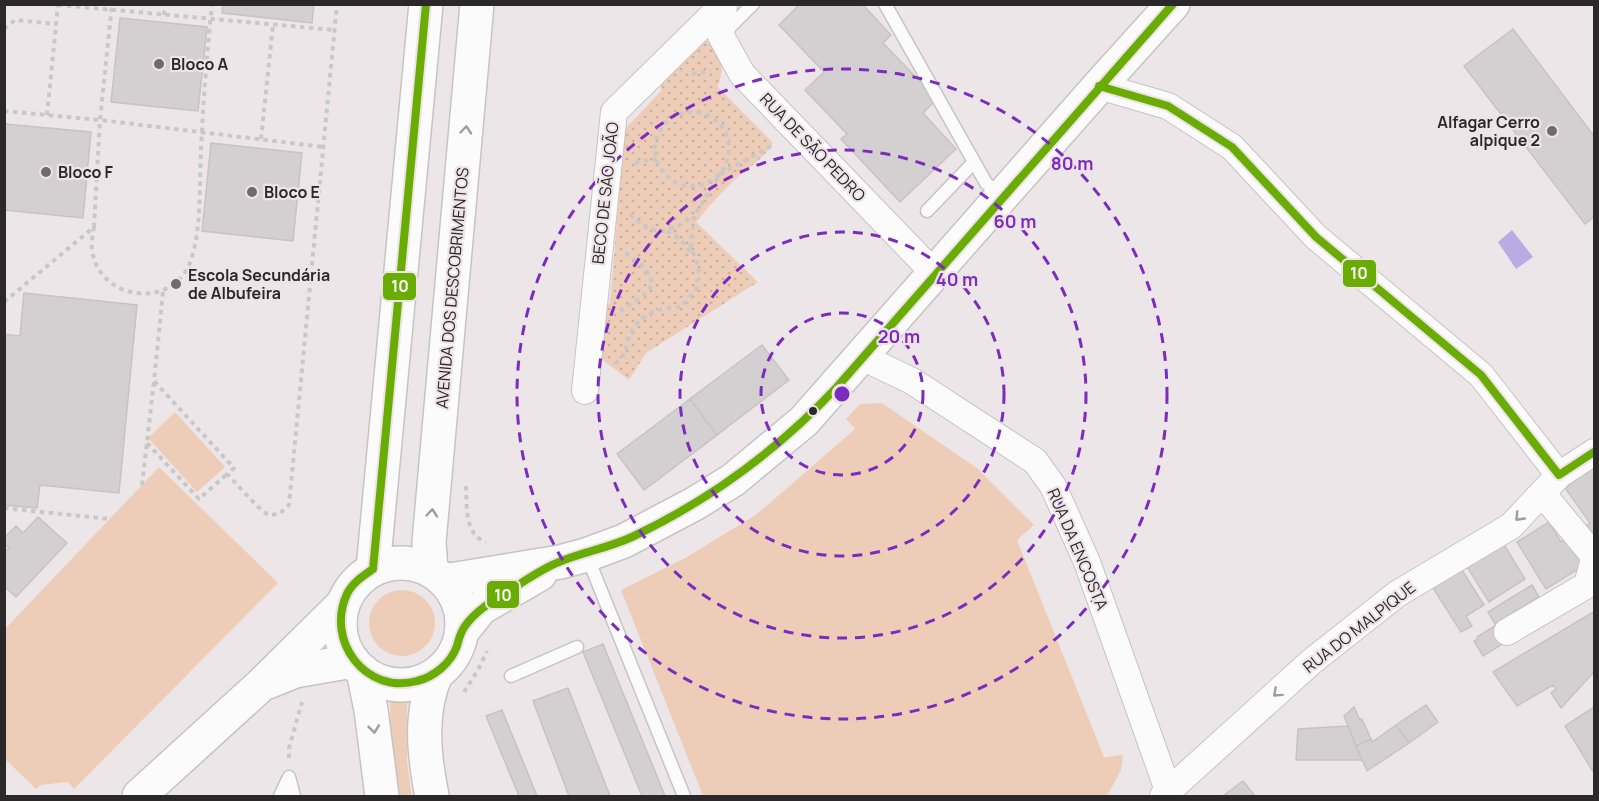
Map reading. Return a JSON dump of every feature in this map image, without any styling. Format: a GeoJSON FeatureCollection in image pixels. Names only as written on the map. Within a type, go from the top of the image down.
{"type":"FeatureCollection","features":[{"type":"Feature","properties":{"kind":"main road"},"geometry":{"type":"LineString","coordinates":[[374,569],[426,4]]}},
{"type":"Feature","properties":{"kind":"main road","name":"AVENIDA DOS DESCOBRIMENTOS"},"geometry":{"type":"LineString","coordinates":[[438,576],[429,542],[477,4]]}},
{"type":"Feature","properties":{"kind":"main road"},"geometry":{"type":"LineString","coordinates":[[475,640],[481,608],[573,558],[624,541],[693,504],[733,480],[804,421],[1173,4]]}},
{"type":"Feature","properties":{"kind":"main road"},"geometry":{"type":"LineString","coordinates":[[438,576],[573,558]]}},
{"type":"Feature","properties":{"kind":"main road"},"geometry":{"type":"LineString","coordinates":[[382,796],[371,710],[358,666],[345,648],[340,634],[340,619],[348,592],[357,581],[374,569],[392,563],[412,564],[438,576],[455,596],[461,614],[475,640]]}},
{"type":"Feature","properties":{"kind":"main road"},"geometry":{"type":"LineString","coordinates":[[150,793],[343,604]]}},
{"type":"Feature","properties":{"kind":"main road"},"geometry":{"type":"LineString","coordinates":[[261,685],[295,671],[358,666],[377,679],[392,684],[422,681],[436,674],[448,662],[456,649],[475,640]]}},
{"type":"Feature","properties":{"kind":"main road"},"geometry":{"type":"LineString","coordinates":[[432,796],[427,769],[424,715],[428,691],[436,674]]}},
{"type":"Feature","properties":{"kind":"street"},"geometry":{"type":"LineString","coordinates":[[721,36],[724,4]]}},
{"type":"Feature","properties":{"kind":"street","name":"BECO DE SÃO JOÃO"},"geometry":{"type":"LineString","coordinates":[[585,391],[614,112],[724,4]]}},
{"type":"Feature","properties":{"kind":"street","name":"RUA DE SÃO PEDRO"},"geometry":{"type":"LineString","coordinates":[[721,36],[742,74],[935,274]]}},
{"type":"Feature","properties":{"kind":"street"},"geometry":{"type":"LineString","coordinates":[[1099,86],[1168,106],[1232,147],[1316,237],[1481,375],[1559,475]]}},
{"type":"Feature","properties":{"kind":"street","name":"RUA DA ENCOSTA"},"geometry":{"type":"LineString","coordinates":[[862,357],[912,381],[1035,461],[1053,486],[1087,562],[1167,795]]}},
{"type":"Feature","properties":{"kind":"street","name":"RUA DO MALPIQUE"},"geometry":{"type":"LineString","coordinates":[[1167,795],[1320,655],[1397,594],[1510,526],[1559,475],[1594,452]]}},
{"type":"Feature","properties":{"kind":"street"},"geometry":{"type":"LineString","coordinates":[[1508,632],[1591,592],[1594,558],[1542,493]]}},
{"type":"Feature","properties":{"kind":"lane"},"geometry":{"type":"LineString","coordinates":[[721,36],[753,4]]}},
{"type":"Feature","properties":{"kind":"lane"},"geometry":{"type":"LineString","coordinates":[[885,4],[986,183],[1002,198]]}},
{"type":"Feature","properties":{"kind":"lane"},"geometry":{"type":"LineString","coordinates":[[927,211],[974,162]]}},
{"type":"Feature","properties":{"kind":"lane"},"geometry":{"type":"LineString","coordinates":[[573,558],[684,796]]}},
{"type":"Feature","properties":{"kind":"lane"},"geometry":{"type":"LineString","coordinates":[[511,676],[577,647]]}},
{"type":"Feature","properties":{"kind":"lane"},"geometry":{"type":"LineString","coordinates":[[280,796],[289,777],[294,796]]}},
{"type":"Feature","properties":{"kind":"path"},"geometry":{"type":"LineString","coordinates":[[49,4],[334,30]]}},
{"type":"Feature","properties":{"kind":"path"},"geometry":{"type":"LineString","coordinates":[[112,4],[100,120],[92,249],[96,265],[107,280],[120,289],[136,295],[163,292],[180,279],[190,263],[196,240],[201,133],[212,4]]}},
{"type":"Feature","properties":{"kind":"path"},"geometry":{"type":"LineString","coordinates":[[164,15],[165,4]]}},
{"type":"Feature","properties":{"kind":"path"},"geometry":{"type":"LineString","coordinates":[[227,474],[257,506],[268,514],[279,514],[289,505],[337,4]]}},
{"type":"Feature","properties":{"kind":"path"},"geometry":{"type":"LineString","coordinates":[[47,115],[58,5]]}},
{"type":"Feature","properties":{"kind":"path"},"geometry":{"type":"LineString","coordinates":[[4,29],[15,20],[56,24]]}},
{"type":"Feature","properties":{"kind":"path"},"geometry":{"type":"LineString","coordinates":[[261,139],[273,25]]}},
{"type":"Feature","properties":{"kind":"path"},"geometry":{"type":"LineString","coordinates":[[685,80],[693,73],[710,71],[718,79]]}},
{"type":"Feature","properties":{"kind":"path"},"geometry":{"type":"LineString","coordinates":[[4,111],[324,147]]}},
{"type":"Feature","properties":{"kind":"path"},"geometry":{"type":"LineString","coordinates":[[585,391],[625,355],[632,332],[645,315],[667,308],[681,307],[696,290],[699,268],[691,247],[694,216],[720,174],[727,163],[728,138],[722,126],[712,117],[700,113],[687,112],[665,123],[658,134],[655,147],[656,159],[661,170],[669,178],[679,184],[690,186],[712,181],[720,174],[777,144],[770,136]]}},
{"type":"Feature","properties":{"kind":"path"},"geometry":{"type":"LineString","coordinates":[[603,211],[629,212],[639,224],[651,230],[667,231],[680,239],[694,255]]}},
{"type":"Feature","properties":{"kind":"path"},"geometry":{"type":"LineString","coordinates":[[627,222],[629,212]]}},
{"type":"Feature","properties":{"kind":"path"},"geometry":{"type":"LineString","coordinates":[[667,231],[694,216]]}},
{"type":"Feature","properties":{"kind":"path"},"geometry":{"type":"LineString","coordinates":[[4,302],[94,227]]}},
{"type":"Feature","properties":{"kind":"path"},"geometry":{"type":"LineString","coordinates":[[615,314],[643,296],[653,284],[645,268],[621,250]]}},
{"type":"Feature","properties":{"kind":"path"},"geometry":{"type":"LineString","coordinates":[[142,485],[163,292]]}},
{"type":"Feature","properties":{"kind":"path"},"geometry":{"type":"LineString","coordinates":[[610,355],[616,363]]}},
{"type":"Feature","properties":{"kind":"path"},"geometry":{"type":"LineString","coordinates":[[147,443],[199,499],[234,468],[154,381]]}},
{"type":"Feature","properties":{"kind":"path"},"geometry":{"type":"LineString","coordinates":[[466,476],[468,524],[479,540],[490,544]]}},
{"type":"Feature","properties":{"kind":"path"},"geometry":{"type":"LineString","coordinates":[[4,508],[110,519]]}},
{"type":"Feature","properties":{"kind":"path"},"geometry":{"type":"LineString","coordinates":[[461,696],[478,670],[475,640]]}},
{"type":"Feature","properties":{"kind":"path"},"geometry":{"type":"LineString","coordinates":[[289,748],[296,719]]}},
{"type":"Feature","properties":{"kind":"shaded area"},"geometry":{"type":"Polygon","coordinates":[[[707,41],[720,56],[722,67],[718,87],[773,143],[761,158],[722,192],[696,222],[758,282],[646,353],[629,380],[596,355],[600,311],[610,303],[625,129],[661,91],[661,76],[688,46],[707,41]]]}},
{"type":"Feature","properties":{"kind":"shaded area"},"geometry":{"type":"Polygon","coordinates":[[[1512,230],[1533,257],[1516,269],[1498,242],[1512,230]]]}},
{"type":"Feature","properties":{"kind":"shaded area"},"geometry":{"type":"Polygon","coordinates":[[[882,403],[978,469],[1034,525],[1017,540],[1104,757],[1123,755],[1121,770],[1107,796],[703,796],[621,590],[687,557],[757,514],[855,429],[846,419],[860,404],[882,403]]]}},
{"type":"Feature","properties":{"kind":"shaded area"},"geometry":{"type":"Polygon","coordinates":[[[175,412],[225,467],[197,492],[148,438],[175,412]]]}},
{"type":"Feature","properties":{"kind":"shaded area"},"geometry":{"type":"Polygon","coordinates":[[[159,467],[278,583],[74,789],[68,782],[41,785],[36,789],[5,759],[5,629],[159,467]]]}},
{"type":"Feature","properties":{"kind":"shaded area"},"geometry":{"type":"Polygon","coordinates":[[[402,590],[415,593],[425,600],[432,610],[435,623],[432,636],[425,646],[415,653],[402,656],[389,653],[379,646],[372,636],[369,623],[372,610],[379,600],[389,593],[402,590]]]}},
{"type":"Feature","properties":{"kind":"shaded area"},"geometry":{"type":"Polygon","coordinates":[[[390,698],[407,701],[407,762],[412,796],[395,796],[391,761],[390,698]]]}},
{"type":"Feature","properties":{"kind":"building"},"geometry":{"type":"Polygon","coordinates":[[[223,4],[314,4],[312,23],[222,13],[223,4]]]}},
{"type":"Feature","properties":{"kind":"building"},"geometry":{"type":"Polygon","coordinates":[[[800,4],[862,4],[891,35],[883,43],[937,99],[923,113],[956,149],[900,202],[841,139],[847,134],[805,90],[824,72],[779,25],[800,4]]]}},
{"type":"Feature","properties":{"kind":"building","name":"Bloco A"},"geometry":{"type":"Polygon","coordinates":[[[120,18],[207,27],[198,111],[111,102],[120,18]]]}},
{"type":"Feature","properties":{"kind":"building","name":"Alfagar Cerro alpique 2"},"geometry":{"type":"Polygon","coordinates":[[[1513,29],[1594,136],[1594,217],[1585,224],[1464,66],[1513,29]]]}},
{"type":"Feature","properties":{"kind":"building","name":"Bloco F"},"geometry":{"type":"Polygon","coordinates":[[[5,124],[91,132],[83,218],[4,210],[5,124]]]}},
{"type":"Feature","properties":{"kind":"building","name":"Bloco E"},"geometry":{"type":"Polygon","coordinates":[[[211,143],[302,153],[293,241],[202,231],[211,143]]]}},
{"type":"Feature","properties":{"kind":"building"},"geometry":{"type":"Polygon","coordinates":[[[24,293],[137,305],[119,493],[40,485],[37,508],[4,505],[4,334],[20,336],[24,293]]]}},
{"type":"Feature","properties":{"kind":"building"},"geometry":{"type":"Polygon","coordinates":[[[762,345],[789,380],[717,435],[690,399],[762,345]]]}},
{"type":"Feature","properties":{"kind":"building"},"geometry":{"type":"Polygon","coordinates":[[[690,399],[717,435],[644,490],[617,454],[690,399]]]}},
{"type":"Feature","properties":{"kind":"building"},"geometry":{"type":"Polygon","coordinates":[[[1594,467],[1594,542],[1585,527],[1590,523],[1565,488],[1594,467]]]}},
{"type":"Feature","properties":{"kind":"building"},"geometry":{"type":"Polygon","coordinates":[[[38,517],[67,543],[16,597],[4,586],[4,553],[9,548],[4,544],[4,538],[16,526],[23,533],[38,517]]]}},
{"type":"Feature","properties":{"kind":"building"},"geometry":{"type":"Polygon","coordinates":[[[1549,522],[1561,542],[1566,539],[1583,566],[1546,589],[1517,542],[1549,522]]]}},
{"type":"Feature","properties":{"kind":"building"},"geometry":{"type":"Polygon","coordinates":[[[1503,543],[1525,579],[1489,602],[1466,565],[1503,543]]]}},
{"type":"Feature","properties":{"kind":"building"},"geometry":{"type":"Polygon","coordinates":[[[1462,570],[1484,605],[1466,616],[1472,626],[1461,632],[1433,588],[1462,570]]]}},
{"type":"Feature","properties":{"kind":"building"},"geometry":{"type":"Polygon","coordinates":[[[1532,585],[1539,597],[1495,624],[1488,612],[1532,585]]]}},
{"type":"Feature","properties":{"kind":"building"},"geometry":{"type":"Polygon","coordinates":[[[1593,612],[1594,672],[1561,708],[1551,693],[1556,689],[1553,685],[1517,706],[1493,672],[1593,612]]]}},
{"type":"Feature","properties":{"kind":"building"},"geometry":{"type":"Polygon","coordinates":[[[1496,625],[1506,642],[1483,656],[1474,641],[1496,625]]]}},
{"type":"Feature","properties":{"kind":"building"},"geometry":{"type":"Polygon","coordinates":[[[603,644],[665,796],[642,796],[583,652],[603,644]]]}},
{"type":"Feature","properties":{"kind":"building"},"geometry":{"type":"Polygon","coordinates":[[[568,688],[610,796],[569,796],[533,701],[568,688]]]}},
{"type":"Feature","properties":{"kind":"building"},"geometry":{"type":"Polygon","coordinates":[[[1426,705],[1438,722],[1409,743],[1396,725],[1426,705]]]}},
{"type":"Feature","properties":{"kind":"building"},"geometry":{"type":"Polygon","coordinates":[[[1354,707],[1371,739],[1356,746],[1344,716],[1354,707]]]}},
{"type":"Feature","properties":{"kind":"building"},"geometry":{"type":"Polygon","coordinates":[[[1594,707],[1594,773],[1565,726],[1594,707]]]}},
{"type":"Feature","properties":{"kind":"building"},"geometry":{"type":"Polygon","coordinates":[[[502,710],[537,796],[519,796],[486,716],[502,710]]]}},
{"type":"Feature","properties":{"kind":"building"},"geometry":{"type":"Polygon","coordinates":[[[1396,725],[1409,743],[1367,771],[1356,746],[1371,739],[1372,742],[1396,725]]]}},
{"type":"Feature","properties":{"kind":"building"},"geometry":{"type":"Polygon","coordinates":[[[1348,726],[1362,760],[1296,760],[1298,729],[1348,726]]]}},
{"type":"Feature","properties":{"kind":"building"},"geometry":{"type":"Polygon","coordinates":[[[1243,781],[1255,796],[1223,796],[1243,781]]]}},
{"type":"Feature","properties":{"kind":"transit line","name":"10"},"geometry":{"type":"LineString","coordinates":[[373,569],[426,4]]}},
{"type":"Feature","properties":{"kind":"transit line","name":"10"},"geometry":{"type":"LineString","coordinates":[[373,569],[355,583],[347,594],[342,612],[341,629],[346,646],[367,672],[381,680],[398,683],[417,681],[430,676],[446,663],[454,652],[465,626],[493,601],[552,565],[623,541],[661,523],[742,472],[791,432],[837,387],[1173,4]]}},
{"type":"Feature","properties":{"kind":"transit line","name":"10"},"geometry":{"type":"LineString","coordinates":[[1099,86],[1168,106],[1232,147],[1316,237],[1481,375],[1559,475],[1594,452]]}},
{"type":"Feature","properties":{"kind":"place","name":"Bloco A"},"geometry":{"type":"Point","coordinates":[159,64]}},
{"type":"Feature","properties":{"kind":"place","name":"Alfagar Cerro alpique 2"},"geometry":{"type":"Point","coordinates":[1552,131]}},
{"type":"Feature","properties":{"kind":"place","name":"Bloco F"},"geometry":{"type":"Point","coordinates":[46,172]}},
{"type":"Feature","properties":{"kind":"place","name":"Bloco E"},"geometry":{"type":"Point","coordinates":[252,192]}},
{"type":"Feature","properties":{"kind":"place","name":"Escola Secundária de Albufeira"},"geometry":{"type":"Point","coordinates":[176,284]}}]}
